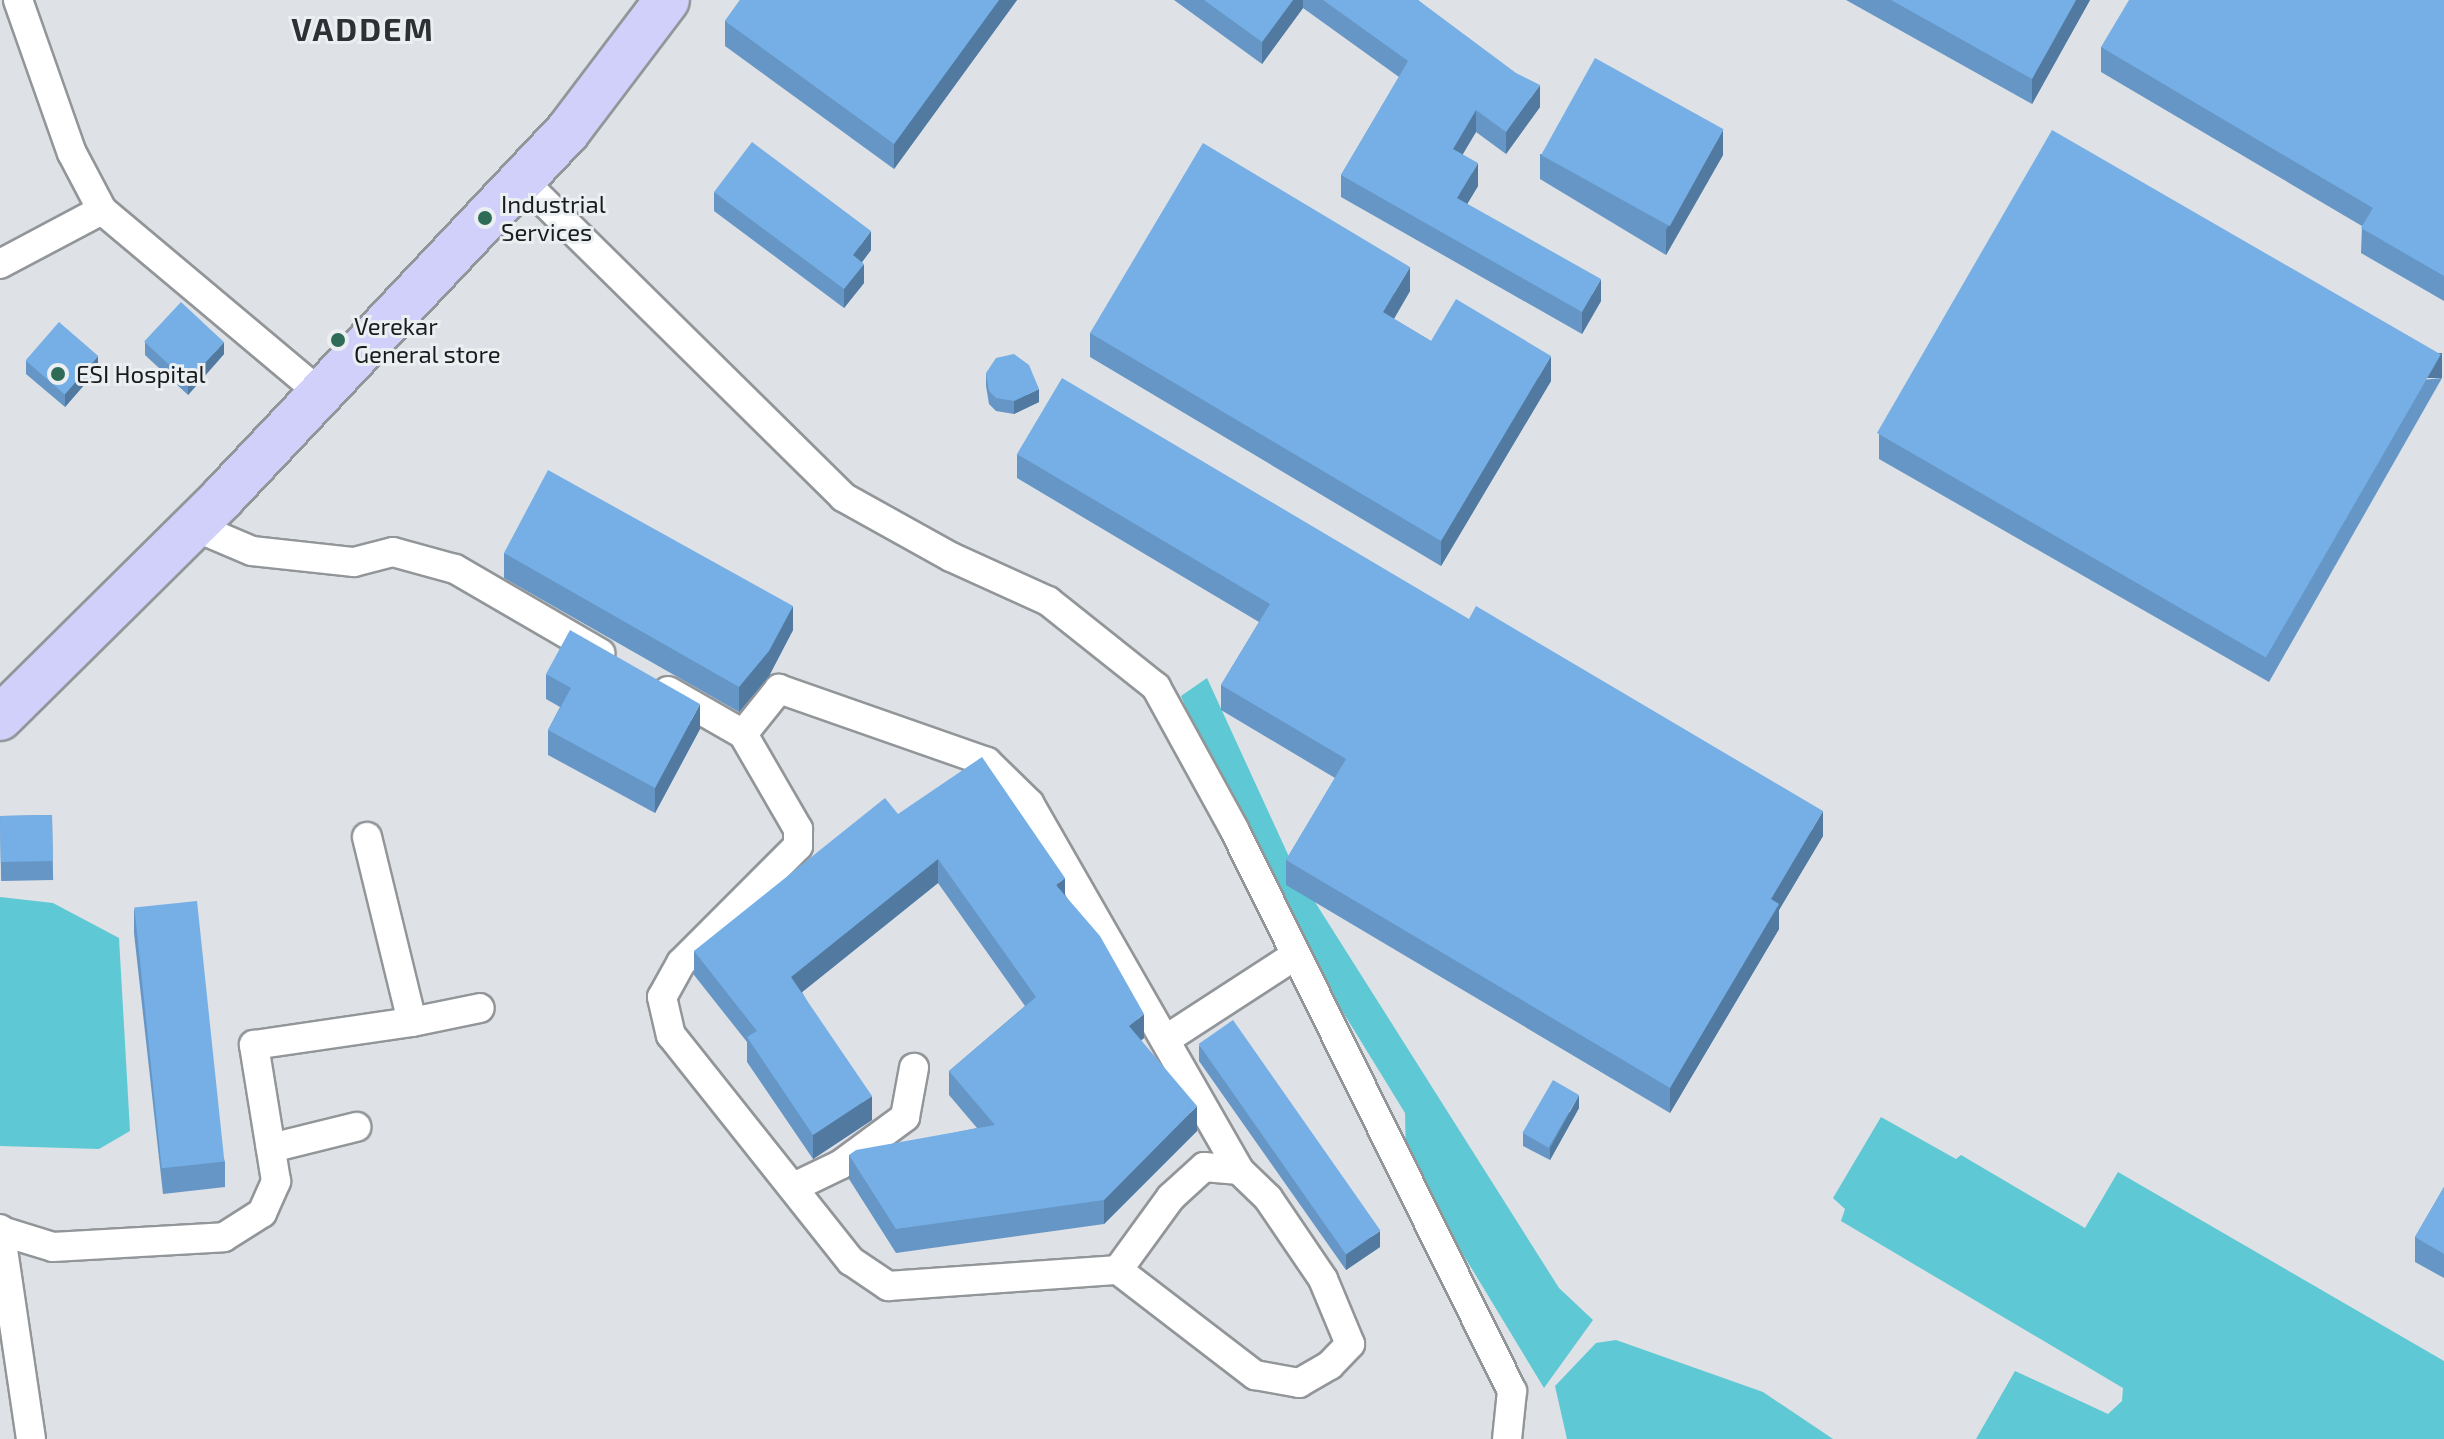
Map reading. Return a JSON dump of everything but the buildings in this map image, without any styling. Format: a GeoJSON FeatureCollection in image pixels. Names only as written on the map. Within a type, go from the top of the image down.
{"type":"FeatureCollection","features":[{"type":"Feature","properties":{"kind":"main road"},"geometry":{"type":"LineString","coordinates":[[0,718],[193,526],[568,131],[667,0]]}},
{"type":"Feature","properties":{"kind":"street"},"geometry":{"type":"LineString","coordinates":[[18,0],[72,153],[102,210],[320,393]]}},
{"type":"Feature","properties":{"kind":"street"},"geometry":{"type":"LineString","coordinates":[[522,180],[843,497],[951,557],[1048,601],[1156,687],[1234,829],[1512,1391],[1507,1439]]}},
{"type":"Feature","properties":{"kind":"street"},"geometry":{"type":"LineString","coordinates":[[0,264],[102,210]]}},
{"type":"Feature","properties":{"kind":"street"},"geometry":{"type":"LineString","coordinates":[[193,526],[252,551],[354,562],[393,552],[455,569],[619,664]]}},
{"type":"Feature","properties":{"kind":"street"},"geometry":{"type":"LineString","coordinates":[[647,679],[743,734],[798,829],[798,846],[681,963],[662,997],[671,1035],[851,1261],[888,1286],[1118,1270],[1255,1375],[1299,1383],[1330,1365],[1350,1344],[1323,1279],[1268,1198],[1239,1170],[1029,803],[987,762],[779,689],[743,734]]}},
{"type":"Feature","properties":{"kind":"street"},"geometry":{"type":"LineString","coordinates":[[367,837],[412,1022]]}},
{"type":"Feature","properties":{"kind":"street"},"geometry":{"type":"LineString","coordinates":[[1165,1040],[1296,955]]}},
{"type":"Feature","properties":{"kind":"street"},"geometry":{"type":"LineString","coordinates":[[31,1439],[1,1230],[53,1247],[224,1237],[262,1213],[276,1181],[254,1045],[412,1022],[480,1008]]}},
{"type":"Feature","properties":{"kind":"street"},"geometry":{"type":"LineString","coordinates":[[794,1187],[840,1165],[905,1117],[914,1068]]}},
{"type":"Feature","properties":{"kind":"street"},"geometry":{"type":"LineString","coordinates":[[271,1148],[356,1127]]}},
{"type":"Feature","properties":{"kind":"street"},"geometry":{"type":"LineString","coordinates":[[1118,1270],[1171,1197],[1204,1167],[1239,1170]]}},
{"type":"Feature","properties":{"kind":"water"},"geometry":{"type":"Polygon","coordinates":[[[1207,678],[1296,872],[1559,1288],[1593,1320],[1544,1388],[1406,1160],[1405,1113],[1252,864],[1181,696],[1207,678]]]}},
{"type":"Feature","properties":{"kind":"water"},"geometry":{"type":"Polygon","coordinates":[[[0,897],[53,903],[119,938],[130,1131],[99,1149],[0,1146],[0,897]]]}},
{"type":"Feature","properties":{"kind":"water"},"geometry":{"type":"Polygon","coordinates":[[[1881,1117],[1956,1159],[1961,1155],[2085,1228],[2118,1172],[2444,1361],[2444,1439],[1976,1439],[2015,1371],[2108,1414],[2122,1401],[2123,1388],[1841,1221],[1845,1209],[1833,1198],[1881,1117]]]}},
{"type":"Feature","properties":{"kind":"water"},"geometry":{"type":"Polygon","coordinates":[[[1616,1340],[1763,1392],[1833,1439],[1567,1439],[1555,1386],[1596,1343],[1616,1340]]]}},
{"type":"Feature","properties":{"kind":"place","name":"Industrial Services"},"geometry":{"type":"Point","coordinates":[485,218]}},
{"type":"Feature","properties":{"kind":"place","name":"Verekar General store"},"geometry":{"type":"Point","coordinates":[338,340]}},
{"type":"Feature","properties":{"kind":"place","name":"ESI Hospital"},"geometry":{"type":"Point","coordinates":[58,374]}},
{"type":"Feature","properties":{"kind":"district","name":"VADDEM"},"geometry":{"type":"Point","coordinates":[363,28]}}]}
